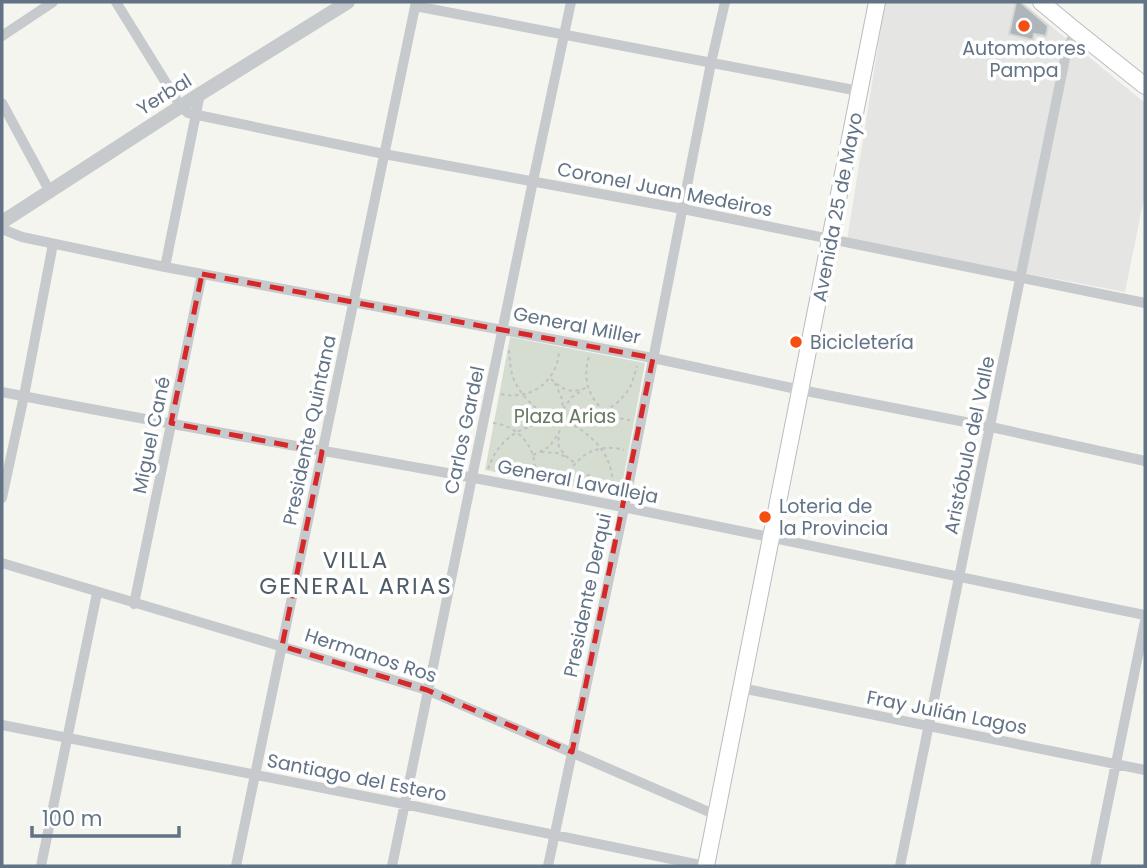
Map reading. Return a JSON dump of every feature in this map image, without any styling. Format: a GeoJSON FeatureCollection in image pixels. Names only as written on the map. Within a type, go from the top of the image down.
{"type":"FeatureCollection","features":[{"type":"Feature","properties":{"kind":"main road","name":"Avenida 25 de Mayo"},"geometry":{"type":"LineString","coordinates":[[706,866],[877,2]]}},
{"type":"Feature","properties":{"kind":"main road"},"geometry":{"type":"LineString","coordinates":[[1041,2],[1145,86]]}},
{"type":"Feature","properties":{"kind":"street"},"geometry":{"type":"LineString","coordinates":[[2,36],[53,2]]}},
{"type":"Feature","properties":{"kind":"street"},"geometry":{"type":"LineString","coordinates":[[117,2],[181,107]]}},
{"type":"Feature","properties":{"kind":"street","name":"Yerbal"},"geometry":{"type":"LineString","coordinates":[[2,222],[348,2]]}},
{"type":"Feature","properties":{"kind":"street","name":"Carlos Gardel"},"geometry":{"type":"LineString","coordinates":[[392,866],[491,389],[507,330],[533,181],[571,2]]}},
{"type":"Feature","properties":{"kind":"street","name":"Presidente Derqui"},"geometry":{"type":"LineString","coordinates":[[548,866],[618,507],[635,454],[725,2]]}},
{"type":"Feature","properties":{"kind":"street"},"geometry":{"type":"LineString","coordinates":[[415,4],[859,91]]}},
{"type":"Feature","properties":{"kind":"street","name":"Presidente Quintana"},"geometry":{"type":"LineString","coordinates":[[236,866],[415,4]]}},
{"type":"Feature","properties":{"kind":"street","name":"Aristóbulo del Valle"},"geometry":{"type":"LineString","coordinates":[[900,866],[1067,50],[1076,31]]}},
{"type":"Feature","properties":{"kind":"street"},"geometry":{"type":"LineString","coordinates":[[165,267],[200,94]]}},
{"type":"Feature","properties":{"kind":"street"},"geometry":{"type":"LineString","coordinates":[[2,103],[50,190]]}},
{"type":"Feature","properties":{"kind":"street","name":"Coronel Juan Medeiros"},"geometry":{"type":"LineString","coordinates":[[181,107],[196,115],[384,154],[683,209],[1145,303]]}},
{"type":"Feature","properties":{"kind":"street","name":"General Miller"},"geometry":{"type":"LineString","coordinates":[[2,229],[22,237],[165,267],[594,346],[1145,461]]}},
{"type":"Feature","properties":{"kind":"street"},"geometry":{"type":"LineString","coordinates":[[2,498],[53,244]]}},
{"type":"Feature","properties":{"kind":"street","name":"Miguel Cané"},"geometry":{"type":"LineString","coordinates":[[134,604],[202,274]]}},
{"type":"Feature","properties":{"kind":"street","name":"General Lavalleja"},"geometry":{"type":"LineString","coordinates":[[2,392],[485,480],[1145,615]]}},
{"type":"Feature","properties":{"kind":"street","name":"Hermanos Ros"},"geometry":{"type":"LineString","coordinates":[[2,563],[427,690],[716,815]]}},
{"type":"Feature","properties":{"kind":"street"},"geometry":{"type":"LineString","coordinates":[[41,866],[97,593]]}},
{"type":"Feature","properties":{"kind":"street"},"geometry":{"type":"LineString","coordinates":[[1095,866],[1145,621]]}},
{"type":"Feature","properties":{"kind":"street","name":"Fray Julián Lagos"},"geometry":{"type":"LineString","coordinates":[[741,688],[1145,770]]}},
{"type":"Feature","properties":{"kind":"street","name":"Santiago del Estero"},"geometry":{"type":"LineString","coordinates":[[2,725],[706,866]]}},
{"type":"Feature","properties":{"kind":"path"},"geometry":{"type":"LineString","coordinates":[[507,330],[511,371],[523,395],[535,407],[561,421],[587,418],[616,404],[630,387],[639,355]]}},
{"type":"Feature","properties":{"kind":"path"},"geometry":{"type":"LineString","coordinates":[[491,389],[506,396],[523,395],[537,390],[550,378],[558,360],[558,340]]}},
{"type":"Feature","properties":{"kind":"path"},"geometry":{"type":"LineString","coordinates":[[594,346],[585,372],[587,388],[595,402],[605,411],[622,419],[641,418]]}},
{"type":"Feature","properties":{"kind":"path"},"geometry":{"type":"LineString","coordinates":[[550,378],[571,392],[587,388]]}},
{"type":"Feature","properties":{"kind":"path"},"geometry":{"type":"LineString","coordinates":[[555,383],[563,401],[558,443],[567,458]]}},
{"type":"Feature","properties":{"kind":"path"},"geometry":{"type":"LineString","coordinates":[[563,410],[572,397],[582,390]]}},
{"type":"Feature","properties":{"kind":"path"},"geometry":{"type":"LineString","coordinates":[[485,480],[493,455],[507,438],[525,427],[555,419]]}},
{"type":"Feature","properties":{"kind":"path"},"geometry":{"type":"LineString","coordinates":[[567,422],[601,448],[612,470],[618,507]]}},
{"type":"Feature","properties":{"kind":"path"},"geometry":{"type":"LineString","coordinates":[[484,424],[503,425],[516,432],[528,444],[533,455],[535,475],[531,489]]}},
{"type":"Feature","properties":{"kind":"path"},"geometry":{"type":"LineString","coordinates":[[533,455],[549,447],[560,432]]}},
{"type":"Feature","properties":{"kind":"path"},"geometry":{"type":"LineString","coordinates":[[563,496],[566,478],[575,463],[584,455],[609,447],[635,454]]}},
{"type":"Feature","properties":{"kind":"path"},"geometry":{"type":"LineString","coordinates":[[540,452],[556,453],[575,463]]}},
{"type":"Feature","properties":{"kind":"path"},"geometry":{"type":"LineString","coordinates":[[566,478],[578,481],[592,473]]}},
{"type":"Feature","properties":{"kind":"highlighted area"},"geometry":{"type":"Polygon","coordinates":[[[202,274],[653,358],[572,752],[427,690],[282,646],[322,452],[171,423],[202,274]]]}},
{"type":"Feature","properties":{"kind":"shaded area"},"geometry":{"type":"Polygon","coordinates":[[[885,2],[1022,2],[1145,103],[1145,193],[1125,292],[847,240],[885,2]]]}},
{"type":"Feature","properties":{"kind":"green space","name":"Plaza Arias"},"geometry":{"type":"Polygon","coordinates":[[[510,337],[645,363],[620,496],[485,470],[510,337]]]}},
{"type":"Feature","properties":{"kind":"building","name":"Automotores Pampa"},"geometry":{"type":"Polygon","coordinates":[[[1016,2],[1020,2],[1048,26],[1046,36],[1034,34],[1033,40],[1009,34],[1016,2]]]}},
{"type":"Feature","properties":{"kind":"place","name":"Automotores Pampa"},"geometry":{"type":"Point","coordinates":[1024,26]}},
{"type":"Feature","properties":{"kind":"place","name":"Bicicletería"},"geometry":{"type":"Point","coordinates":[796,342]}},
{"type":"Feature","properties":{"kind":"place","name":"Loteria de la Provincia"},"geometry":{"type":"Point","coordinates":[765,517]}},
{"type":"Feature","properties":{"kind":"district","name":"VILLA GENERAL ARIAS"},"geometry":{"type":"Point","coordinates":[356,573]}}]}
